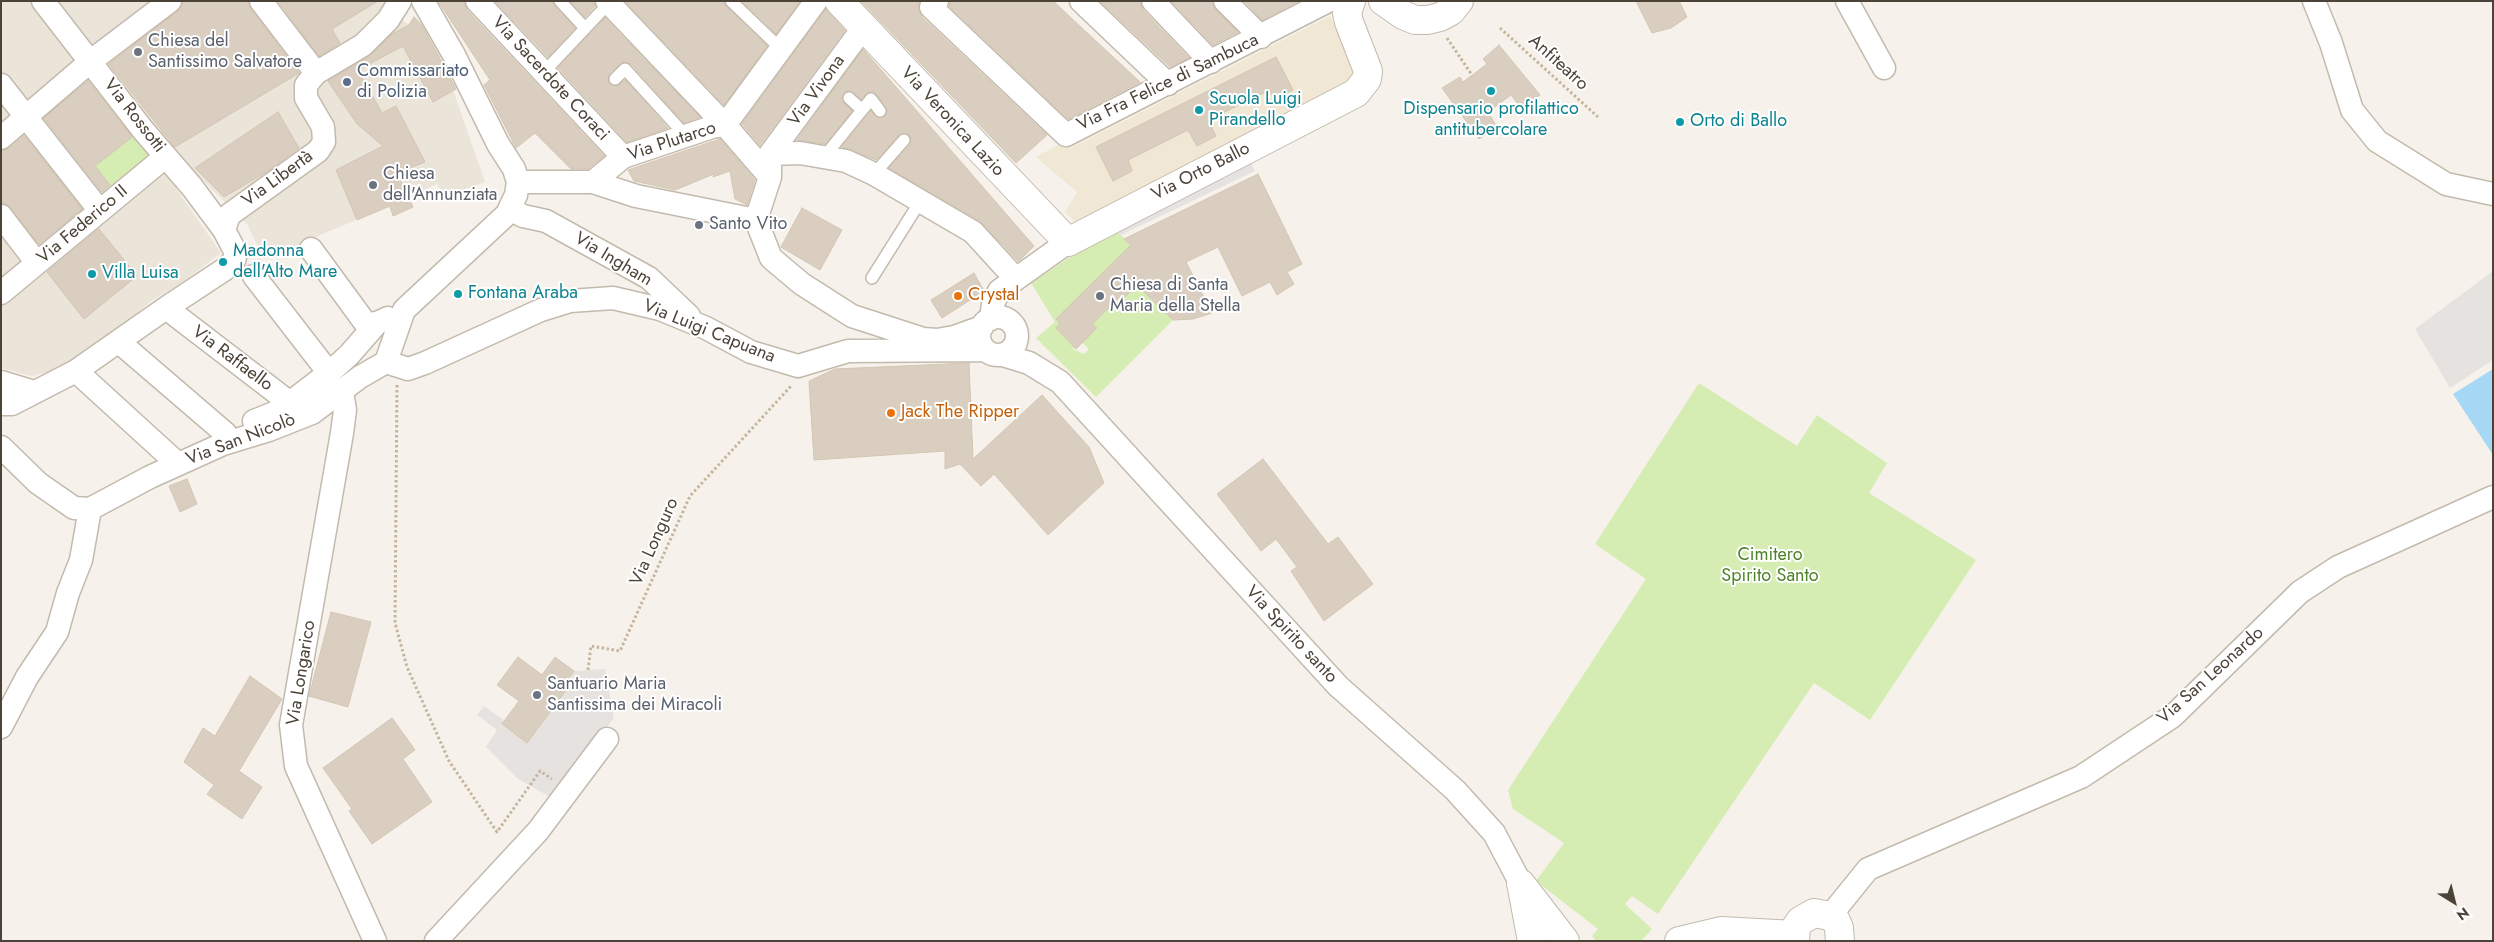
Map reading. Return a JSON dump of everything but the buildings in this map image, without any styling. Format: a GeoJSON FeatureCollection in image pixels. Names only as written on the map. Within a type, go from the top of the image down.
{"type":"FeatureCollection","features":[{"type":"Feature","properties":{"kind":"street","name":"Via Rossotti"},"geometry":{"type":"LineString","coordinates":[[43,1],[224,230],[235,247],[234,261],[170,311]]}},
{"type":"Feature","properties":{"kind":"street"},"geometry":{"type":"LineString","coordinates":[[261,1],[316,73],[363,45],[388,20],[395,4]]}},
{"type":"Feature","properties":{"kind":"street"},"geometry":{"type":"LineString","coordinates":[[311,249],[366,324],[377,323],[404,310],[510,209],[516,195],[518,182],[514,169],[498,144],[454,55],[423,1]]}},
{"type":"Feature","properties":{"kind":"street","name":"Via Sacerdote Coraci"},"geometry":{"type":"LineString","coordinates":[[478,1],[623,157]]}},
{"type":"Feature","properties":{"kind":"street","name":"Via Plutarco"},"geometry":{"type":"LineString","coordinates":[[593,182],[623,157],[725,125],[816,1]]}},
{"type":"Feature","properties":{"kind":"street","name":"Via Veronica Lazio"},"geometry":{"type":"LineString","coordinates":[[839,1],[1068,242]]}},
{"type":"Feature","properties":{"kind":"street"},"geometry":{"type":"LineString","coordinates":[[1081,1],[1168,84]]}},
{"type":"Feature","properties":{"kind":"street"},"geometry":{"type":"LineString","coordinates":[[1153,1],[1211,62]]}},
{"type":"Feature","properties":{"kind":"street"},"geometry":{"type":"LineString","coordinates":[[1225,1],[1261,37]]}},
{"type":"Feature","properties":{"kind":"street"},"geometry":{"type":"LineString","coordinates":[[1383,1],[1403,15],[1415,20],[1433,19],[1450,11],[1459,1]]}},
{"type":"Feature","properties":{"kind":"street"},"geometry":{"type":"LineString","coordinates":[[1847,1],[1884,68]]}},
{"type":"Feature","properties":{"kind":"street"},"geometry":{"type":"LineString","coordinates":[[2314,1],[2331,43],[2352,110],[2377,141],[2446,184],[2493,194]]}},
{"type":"Feature","properties":{"kind":"street"},"geometry":{"type":"LineString","coordinates":[[609,2],[725,125],[770,177]]}},
{"type":"Feature","properties":{"kind":"street","name":"Via Fra Felice di Sambuca"},"geometry":{"type":"LineString","coordinates":[[934,4],[1066,135],[1261,37],[1344,2]]}},
{"type":"Feature","properties":{"kind":"street","name":"Via Orto Ballo"},"geometry":{"type":"LineString","coordinates":[[1068,242],[1356,93],[1362,87],[1368,71],[1349,22],[1344,2]]}},
{"type":"Feature","properties":{"kind":"street"},"geometry":{"type":"LineString","coordinates":[[1,138],[160,4]]}},
{"type":"Feature","properties":{"kind":"street","name":"Via Vivona"},"geometry":{"type":"LineString","coordinates":[[770,154],[863,28]]}},
{"type":"Feature","properties":{"kind":"street","name":"Via Libertà"},"geometry":{"type":"LineString","coordinates":[[224,230],[229,215],[318,151],[324,142],[323,127],[306,98],[306,85],[316,73]]}},
{"type":"Feature","properties":{"kind":"street"},"geometry":{"type":"LineString","coordinates":[[1,85],[100,211]]}},
{"type":"Feature","properties":{"kind":"street"},"geometry":{"type":"LineString","coordinates":[[1021,274],[973,232],[874,174],[846,161],[800,153],[770,154],[770,177],[756,220],[771,258],[802,284],[852,316],[923,340],[945,338],[1004,318],[1054,368],[1060,382]]}},
{"type":"Feature","properties":{"kind":"street","name":"Via Federico II"},"geometry":{"type":"LineString","coordinates":[[1,293],[165,156]]}},
{"type":"Feature","properties":{"kind":"street"},"geometry":{"type":"LineString","coordinates":[[518,182],[593,182],[636,196],[756,220]]}},
{"type":"Feature","properties":{"kind":"street","name":"Via Ingham"},"geometry":{"type":"LineString","coordinates":[[510,209],[523,216],[546,221],[649,278],[693,319],[706,328]]}},
{"type":"Feature","properties":{"kind":"street"},"geometry":{"type":"LineString","coordinates":[[1,216],[37,263]]}},
{"type":"Feature","properties":{"kind":"street"},"geometry":{"type":"LineString","coordinates":[[1021,274],[1012,297],[1017,337],[1013,348],[994,352],[980,339],[996,297],[1021,274],[1068,242]]}},
{"type":"Feature","properties":{"kind":"street"},"geometry":{"type":"LineString","coordinates":[[254,276],[329,374]]}},
{"type":"Feature","properties":{"kind":"street","name":"Via Luigi Capuana"},"geometry":{"type":"LineString","coordinates":[[392,364],[408,369],[426,363],[541,310],[570,301],[613,298],[660,309],[706,328],[750,352],[798,366],[848,351],[994,352],[1029,363],[1060,382]]}},
{"type":"Feature","properties":{"kind":"street"},"geometry":{"type":"LineString","coordinates":[[392,364],[404,310]]}},
{"type":"Feature","properties":{"kind":"street"},"geometry":{"type":"LineString","coordinates":[[1,404],[12,404],[76,371],[170,311]]}},
{"type":"Feature","properties":{"kind":"street","name":"Via Raffaello"},"geometry":{"type":"LineString","coordinates":[[170,311],[290,403]]}},
{"type":"Feature","properties":{"kind":"street"},"geometry":{"type":"LineString","coordinates":[[119,342],[224,439],[279,410],[329,374],[377,323]]}},
{"type":"Feature","properties":{"kind":"street","name":"Via San Nicolò"},"geometry":{"type":"LineString","coordinates":[[90,508],[224,439],[294,421],[312,413],[360,377],[392,364]]}},
{"type":"Feature","properties":{"kind":"street"},"geometry":{"type":"LineString","coordinates":[[76,371],[178,464]]}},
{"type":"Feature","properties":{"kind":"street"},"geometry":{"type":"LineString","coordinates":[[1,382],[34,392]]}},
{"type":"Feature","properties":{"kind":"street","name":"Via Spirito santo"},"geometry":{"type":"LineString","coordinates":[[1060,382],[1338,686],[1455,790],[1494,833],[1521,884],[1565,941]]}},
{"type":"Feature","properties":{"kind":"street","name":"Via Longarico"},"geometry":{"type":"LineString","coordinates":[[342,392],[345,410],[342,432],[291,725],[296,766],[375,941]]}},
{"type":"Feature","properties":{"kind":"street"},"geometry":{"type":"LineString","coordinates":[[1,447],[38,483],[74,508],[90,508],[81,560],[68,593],[57,632],[27,678],[1,727]]}},
{"type":"Feature","properties":{"kind":"street","name":"Via San Leonardo"},"geometry":{"type":"LineString","coordinates":[[1830,916],[1868,869],[2081,777],[2173,716],[2300,592],[2338,567],[2493,497]]}},
{"type":"Feature","properties":{"kind":"street"},"geometry":{"type":"LineString","coordinates":[[436,941],[538,831],[607,739]]}},
{"type":"Feature","properties":{"kind":"street","name":"Via Spirito santo"},"geometry":{"type":"LineString","coordinates":[[1521,884],[1532,941]]}},
{"type":"Feature","properties":{"kind":"street"},"geometry":{"type":"LineString","coordinates":[[1679,941],[1720,932],[1795,938],[1796,927],[1807,916],[1814,913],[1830,916],[1840,928],[1840,941]]}},
{"type":"Feature","properties":{"kind":"lane"},"geometry":{"type":"LineString","coordinates":[[560,1],[585,28]]}},
{"type":"Feature","properties":{"kind":"lane"},"geometry":{"type":"LineString","coordinates":[[732,1],[780,48]]}},
{"type":"Feature","properties":{"kind":"lane"},"geometry":{"type":"LineString","coordinates":[[544,72],[609,2]]}},
{"type":"Feature","properties":{"kind":"lane"},"geometry":{"type":"LineString","coordinates":[[615,79],[625,69],[686,136]]}},
{"type":"Feature","properties":{"kind":"lane"},"geometry":{"type":"LineString","coordinates":[[849,98],[862,110]]}},
{"type":"Feature","properties":{"kind":"lane"},"geometry":{"type":"LineString","coordinates":[[824,158],[871,98],[880,111]]}},
{"type":"Feature","properties":{"kind":"lane"},"geometry":{"type":"LineString","coordinates":[[874,174],[904,140]]}},
{"type":"Feature","properties":{"kind":"lane"},"geometry":{"type":"LineString","coordinates":[[872,278],[921,200]]}},
{"type":"Feature","properties":{"kind":"path"},"geometry":{"type":"LineString","coordinates":[[1433,19],[1472,75]]}},
{"type":"Feature","properties":{"kind":"path","name":"Anfiteatro"},"geometry":{"type":"LineString","coordinates":[[1500,28],[1598,118]]}},
{"type":"Feature","properties":{"kind":"path"},"geometry":{"type":"LineString","coordinates":[[392,364],[396,623],[407,667],[450,761],[497,832],[540,771],[569,790]]}},
{"type":"Feature","properties":{"kind":"path","name":"Via Longuro"},"geometry":{"type":"LineString","coordinates":[[588,670],[591,646],[620,650],[690,496],[792,386],[798,366]]}},
{"type":"Feature","properties":{"kind":"shaded area"},"geometry":{"type":"Polygon","coordinates":[[[1,1],[33,1],[155,158],[221,253],[181,283],[151,301],[69,366],[32,376],[1,368],[1,1]]]}},
{"type":"Feature","properties":{"kind":"shaded area"},"geometry":{"type":"Polygon","coordinates":[[[55,1],[382,1],[408,25],[414,17],[440,42],[453,90],[485,182],[445,196],[437,184],[409,197],[413,207],[393,216],[389,206],[264,259],[247,224],[171,149],[55,1]]]}},
{"type":"Feature","properties":{"kind":"shaded area"},"geometry":{"type":"Polygon","coordinates":[[[1330,16],[1355,60],[1355,71],[1348,82],[1077,224],[1065,212],[1077,192],[1036,157],[1062,143],[1071,148],[1330,16]]]}},
{"type":"Feature","properties":{"kind":"shaded area"},"geometry":{"type":"Polygon","coordinates":[[[1250,161],[1255,171],[1121,235],[1114,228],[1250,161]]]}},
{"type":"Feature","properties":{"kind":"shaded area"},"geometry":{"type":"Polygon","coordinates":[[[2493,271],[2493,360],[2450,388],[2415,329],[2493,271]]]}},
{"type":"Feature","properties":{"kind":"shaded area"},"geometry":{"type":"Polygon","coordinates":[[[605,669],[614,718],[552,798],[518,779],[486,747],[497,730],[477,715],[484,706],[504,720],[502,725],[527,743],[567,690],[563,686],[574,671],[605,669]]]}},
{"type":"Feature","properties":{"kind":"green space"},"geometry":{"type":"Polygon","coordinates":[[[136,134],[155,158],[114,190],[95,166],[136,134]]]}},
{"type":"Feature","properties":{"kind":"green space"},"geometry":{"type":"Polygon","coordinates":[[[1114,228],[1131,245],[1056,328],[1074,347],[1073,349],[1084,354],[1089,349],[1082,342],[1097,329],[1092,324],[1122,295],[1124,297],[1151,265],[1144,292],[1173,320],[1096,397],[1036,338],[1055,322],[1031,283],[1114,228]]]}},
{"type":"Feature","properties":{"kind":"green space","name":"Cimitero Spirito Santo"},"geometry":{"type":"Polygon","coordinates":[[[1699,383],[1797,446],[1817,415],[1887,463],[1869,493],[1976,560],[1870,720],[1814,683],[1658,914],[1632,896],[1625,904],[1652,929],[1641,941],[1596,941],[1592,936],[1598,929],[1536,881],[1564,843],[1513,809],[1508,790],[1646,579],[1595,544],[1699,383]]]}},
{"type":"Feature","properties":{"kind":"water"},"geometry":{"type":"Polygon","coordinates":[[[2493,369],[2493,455],[2453,394],[2493,369]]]}},
{"type":"Feature","properties":{"kind":"place","name":"Chiesa del Santissimo Salvatore"},"geometry":{"type":"Point","coordinates":[138,52]}},
{"type":"Feature","properties":{"kind":"place","name":"Commissariato di Polizia"},"geometry":{"type":"Point","coordinates":[347,82]}},
{"type":"Feature","properties":{"kind":"place","name":"Dispensario profilattico antitubercolare"},"geometry":{"type":"Point","coordinates":[1491,91]}},
{"type":"Feature","properties":{"kind":"place","name":"Scuola Luigi Pirandello"},"geometry":{"type":"Point","coordinates":[1199,110]}},
{"type":"Feature","properties":{"kind":"place","name":"Orto di Ballo"},"geometry":{"type":"Point","coordinates":[1680,122]}},
{"type":"Feature","properties":{"kind":"place","name":"Chiesa dell'Annunziata"},"geometry":{"type":"Point","coordinates":[373,185]}},
{"type":"Feature","properties":{"kind":"place","name":"Santo Vito"},"geometry":{"type":"Point","coordinates":[699,225]}},
{"type":"Feature","properties":{"kind":"place","name":"Madonna dell'Alto Mare"},"geometry":{"type":"Point","coordinates":[223,262]}},
{"type":"Feature","properties":{"kind":"place","name":"Villa Luisa"},"geometry":{"type":"Point","coordinates":[92,274]}},
{"type":"Feature","properties":{"kind":"place","name":"Fontana Araba"},"geometry":{"type":"Point","coordinates":[458,294]}},
{"type":"Feature","properties":{"kind":"place","name":"Crystal"},"geometry":{"type":"Point","coordinates":[958,296]}},
{"type":"Feature","properties":{"kind":"place","name":"Chiesa di Santa Maria della Stella"},"geometry":{"type":"Point","coordinates":[1100,296]}},
{"type":"Feature","properties":{"kind":"place","name":"Jack The Ripper"},"geometry":{"type":"Point","coordinates":[891,413]}},
{"type":"Feature","properties":{"kind":"place","name":"Santuario Maria Santissima dei Miracoli"},"geometry":{"type":"Point","coordinates":[537,695]}}]}
